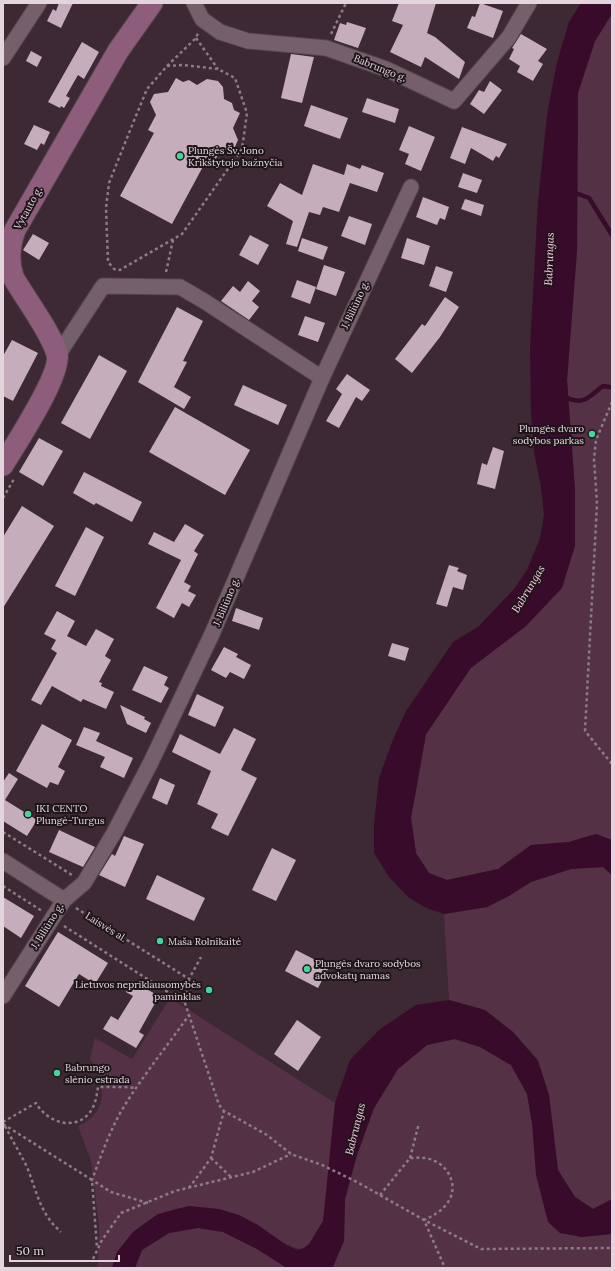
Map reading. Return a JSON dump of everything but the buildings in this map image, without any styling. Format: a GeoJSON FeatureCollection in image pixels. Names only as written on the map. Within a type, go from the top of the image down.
{"type":"FeatureCollection","features":[{"type":"Feature","properties":{"kind":"main road","name":"Vytauto g."},"geometry":{"type":"LineString","coordinates":[[58,355],[52,342],[13,277],[10,268],[11,242],[38,191],[118,51],[152,3]]}},
{"type":"Feature","properties":{"kind":"main road"},"geometry":{"type":"LineString","coordinates":[[9,471],[55,373],[58,355]]}},
{"type":"Feature","properties":{"kind":"street"},"geometry":{"type":"LineString","coordinates":[[3,58],[39,3]]}},
{"type":"Feature","properties":{"kind":"street"},"geometry":{"type":"LineString","coordinates":[[194,3],[202,20]]}},
{"type":"Feature","properties":{"kind":"street","name":"Babrungo g."},"geometry":{"type":"LineString","coordinates":[[202,20],[220,32],[248,40],[326,48],[386,69],[454,101],[509,37],[529,3]]}},
{"type":"Feature","properties":{"kind":"street","name":"J. Biliūno g."},"geometry":{"type":"LineString","coordinates":[[3,996],[64,900],[84,883],[114,833],[147,768],[212,634],[322,378],[411,187]]}},
{"type":"Feature","properties":{"kind":"street"},"geometry":{"type":"LineString","coordinates":[[58,355],[103,286],[180,287],[204,300],[322,378]]}},
{"type":"Feature","properties":{"kind":"street"},"geometry":{"type":"LineString","coordinates":[[3,861],[64,900]]}},
{"type":"Feature","properties":{"kind":"path"},"geometry":{"type":"LineString","coordinates":[[326,48],[341,10],[346,3]]}},
{"type":"Feature","properties":{"kind":"path"},"geometry":{"type":"LineString","coordinates":[[167,66],[183,65],[218,69],[235,78],[247,113],[242,149],[182,234],[120,270],[114,269],[108,262],[106,208],[109,183],[147,89],[167,66],[196,38],[202,20]]}},
{"type":"Feature","properties":{"kind":"path"},"geometry":{"type":"LineString","coordinates":[[196,38],[218,69]]}},
{"type":"Feature","properties":{"kind":"path"},"geometry":{"type":"LineString","coordinates":[[163,287],[173,239]]}},
{"type":"Feature","properties":{"kind":"path"},"geometry":{"type":"LineString","coordinates":[[612,402],[596,440],[595,453],[597,504],[585,731],[612,764]]}},
{"type":"Feature","properties":{"kind":"path"},"geometry":{"type":"LineString","coordinates":[[3,498],[9,471]]}},
{"type":"Feature","properties":{"kind":"path"},"geometry":{"type":"LineString","coordinates":[[3,832],[84,883]]}},
{"type":"Feature","properties":{"kind":"path"},"geometry":{"type":"LineString","coordinates":[[3,886],[185,1003]]}},
{"type":"Feature","properties":{"kind":"path","name":"Laisvės al."},"geometry":{"type":"LineString","coordinates":[[64,900],[189,979]]}},
{"type":"Feature","properties":{"kind":"path"},"geometry":{"type":"LineString","coordinates":[[201,957],[189,979],[185,1003],[219,1105],[224,1111],[267,1135],[291,1154],[322,1165],[357,1182],[424,1220],[481,1249],[612,1248]]}},
{"type":"Feature","properties":{"kind":"path"},"geometry":{"type":"LineString","coordinates":[[98,1249],[92,1180],[103,1149],[135,1088],[190,1015]]}},
{"type":"Feature","properties":{"kind":"path"},"geometry":{"type":"LineString","coordinates":[[4,1124],[36,1103],[41,1112],[52,1120],[64,1123],[75,1122],[84,1118],[92,1109],[98,1087],[135,1088]]}},
{"type":"Feature","properties":{"kind":"path"},"geometry":{"type":"LineString","coordinates":[[189,1188],[211,1158],[224,1111]]}},
{"type":"Feature","properties":{"kind":"path"},"geometry":{"type":"LineString","coordinates":[[380,1195],[410,1158],[419,1123]]}},
{"type":"Feature","properties":{"kind":"path"},"geometry":{"type":"LineString","coordinates":[[4,1124],[111,1192],[148,1203]]}},
{"type":"Feature","properties":{"kind":"path"},"geometry":{"type":"LineString","coordinates":[[4,1124],[26,1167],[42,1209],[50,1223],[61,1232]]}},
{"type":"Feature","properties":{"kind":"path"},"geometry":{"type":"LineString","coordinates":[[92,1259],[121,1214],[189,1188],[253,1172],[291,1154]]}},
{"type":"Feature","properties":{"kind":"path"},"geometry":{"type":"LineString","coordinates":[[211,1158],[232,1178]]}},
{"type":"Feature","properties":{"kind":"path"},"geometry":{"type":"LineString","coordinates":[[410,1158],[426,1158],[438,1162],[446,1169],[451,1177],[453,1187],[451,1196],[446,1206],[424,1220]]}},
{"type":"Feature","properties":{"kind":"path"},"geometry":{"type":"LineString","coordinates":[[424,1220],[445,1268]]}},
{"type":"Feature","properties":{"kind":"shaded area","name":"Plungės dvaro sodybos parkas"},"geometry":{"type":"Polygon","coordinates":[[[612,14],[612,840],[596,834],[569,842],[531,845],[498,869],[447,880],[429,873],[416,853],[411,818],[426,735],[471,667],[526,626],[575,546],[575,489],[567,380],[577,251],[578,93],[595,41],[612,14]]]}},
{"type":"Feature","properties":{"kind":"shaded area"},"geometry":{"type":"Polygon","coordinates":[[[603,867],[612,875],[612,1199],[594,1209],[575,1197],[558,1170],[549,1095],[538,1060],[513,1032],[485,1010],[449,1000],[444,914],[487,907],[531,882],[571,869],[603,867]]]}},
{"type":"Feature","properties":{"kind":"shaded area"},"geometry":{"type":"Polygon","coordinates":[[[170,998],[335,1103],[326,1208],[322,1224],[310,1243],[304,1248],[298,1249],[282,1242],[254,1223],[238,1215],[198,1207],[187,1207],[162,1213],[140,1226],[123,1245],[112,1268],[98,1268],[99,1226],[91,1161],[78,1126],[88,1120],[95,1113],[100,1105],[102,1097],[99,1078],[90,1059],[95,1038],[132,1059],[170,998]]]}},
{"type":"Feature","properties":{"kind":"shaded area"},"geometry":{"type":"Polygon","coordinates":[[[455,1039],[480,1047],[511,1065],[527,1094],[532,1123],[560,1233],[582,1237],[612,1234],[612,1268],[331,1268],[344,1241],[345,1199],[357,1155],[374,1108],[398,1069],[427,1045],[455,1039]]]}},
{"type":"Feature","properties":{"kind":"shaded area"},"geometry":{"type":"Polygon","coordinates":[[[198,1228],[223,1232],[257,1249],[287,1268],[135,1268],[142,1250],[169,1233],[198,1228]]]}},
{"type":"Feature","properties":{"kind":"water","name":"Babrungas"},"geometry":{"type":"Polygon","coordinates":[[[581,3],[612,3],[612,14],[595,41],[578,93],[577,251],[567,380],[575,489],[575,546],[562,588],[526,626],[471,668],[426,734],[411,818],[416,853],[429,873],[447,880],[498,869],[531,845],[569,842],[596,834],[612,840],[612,875],[603,867],[571,869],[531,882],[487,907],[444,914],[426,908],[408,897],[389,877],[374,853],[374,824],[379,778],[392,742],[406,711],[453,642],[479,626],[514,589],[527,570],[540,538],[544,515],[541,487],[534,452],[531,413],[530,348],[538,202],[547,115],[557,62],[569,22],[581,3]]]}},
{"type":"Feature","properties":{"kind":"water","name":"Babrungas"},"geometry":{"type":"Polygon","coordinates":[[[449,1000],[485,1010],[513,1032],[538,1061],[549,1095],[558,1170],[575,1197],[593,1209],[612,1199],[612,1234],[582,1237],[560,1233],[548,1222],[536,1175],[532,1123],[527,1094],[511,1065],[480,1047],[455,1039],[427,1045],[398,1069],[374,1108],[357,1155],[345,1199],[344,1241],[333,1267],[287,1268],[257,1249],[223,1232],[198,1228],[169,1233],[142,1250],[135,1268],[112,1268],[117,1252],[133,1232],[158,1214],[189,1206],[219,1209],[239,1215],[258,1225],[286,1245],[297,1250],[304,1248],[309,1244],[323,1221],[335,1103],[350,1060],[379,1030],[416,1005],[449,1000]]]}},
{"type":"Feature","properties":{"kind":"waterway"},"geometry":{"type":"LineString","coordinates":[[573,192],[589,198],[612,235]]}},
{"type":"Feature","properties":{"kind":"waterway"},"geometry":{"type":"LineString","coordinates":[[565,397],[577,401],[586,399],[603,386],[610,387]]}},
{"type":"Feature","properties":{"kind":"place","name":"Plungės Šv. Jono Krikštytojo bažnyčia"},"geometry":{"type":"Point","coordinates":[180,156]}},
{"type":"Feature","properties":{"kind":"place","name":"Plungės dvaro sodybos parkas"},"geometry":{"type":"Point","coordinates":[592,434]}},
{"type":"Feature","properties":{"kind":"place","name":"IKI CENTO Plungė-Turgus"},"geometry":{"type":"Point","coordinates":[28,814]}},
{"type":"Feature","properties":{"kind":"place","name":"Maša Rolnikaitė"},"geometry":{"type":"Point","coordinates":[160,941]}},
{"type":"Feature","properties":{"kind":"place","name":"Plungės dvaro sodybos advokatų namas"},"geometry":{"type":"Point","coordinates":[307,969]}},
{"type":"Feature","properties":{"kind":"place","name":"Lietuvos nepriklausomybės paminklas"},"geometry":{"type":"Point","coordinates":[209,990]}},
{"type":"Feature","properties":{"kind":"place","name":"Babrungo slėnio estrada"},"geometry":{"type":"Point","coordinates":[57,1073]}}]}
